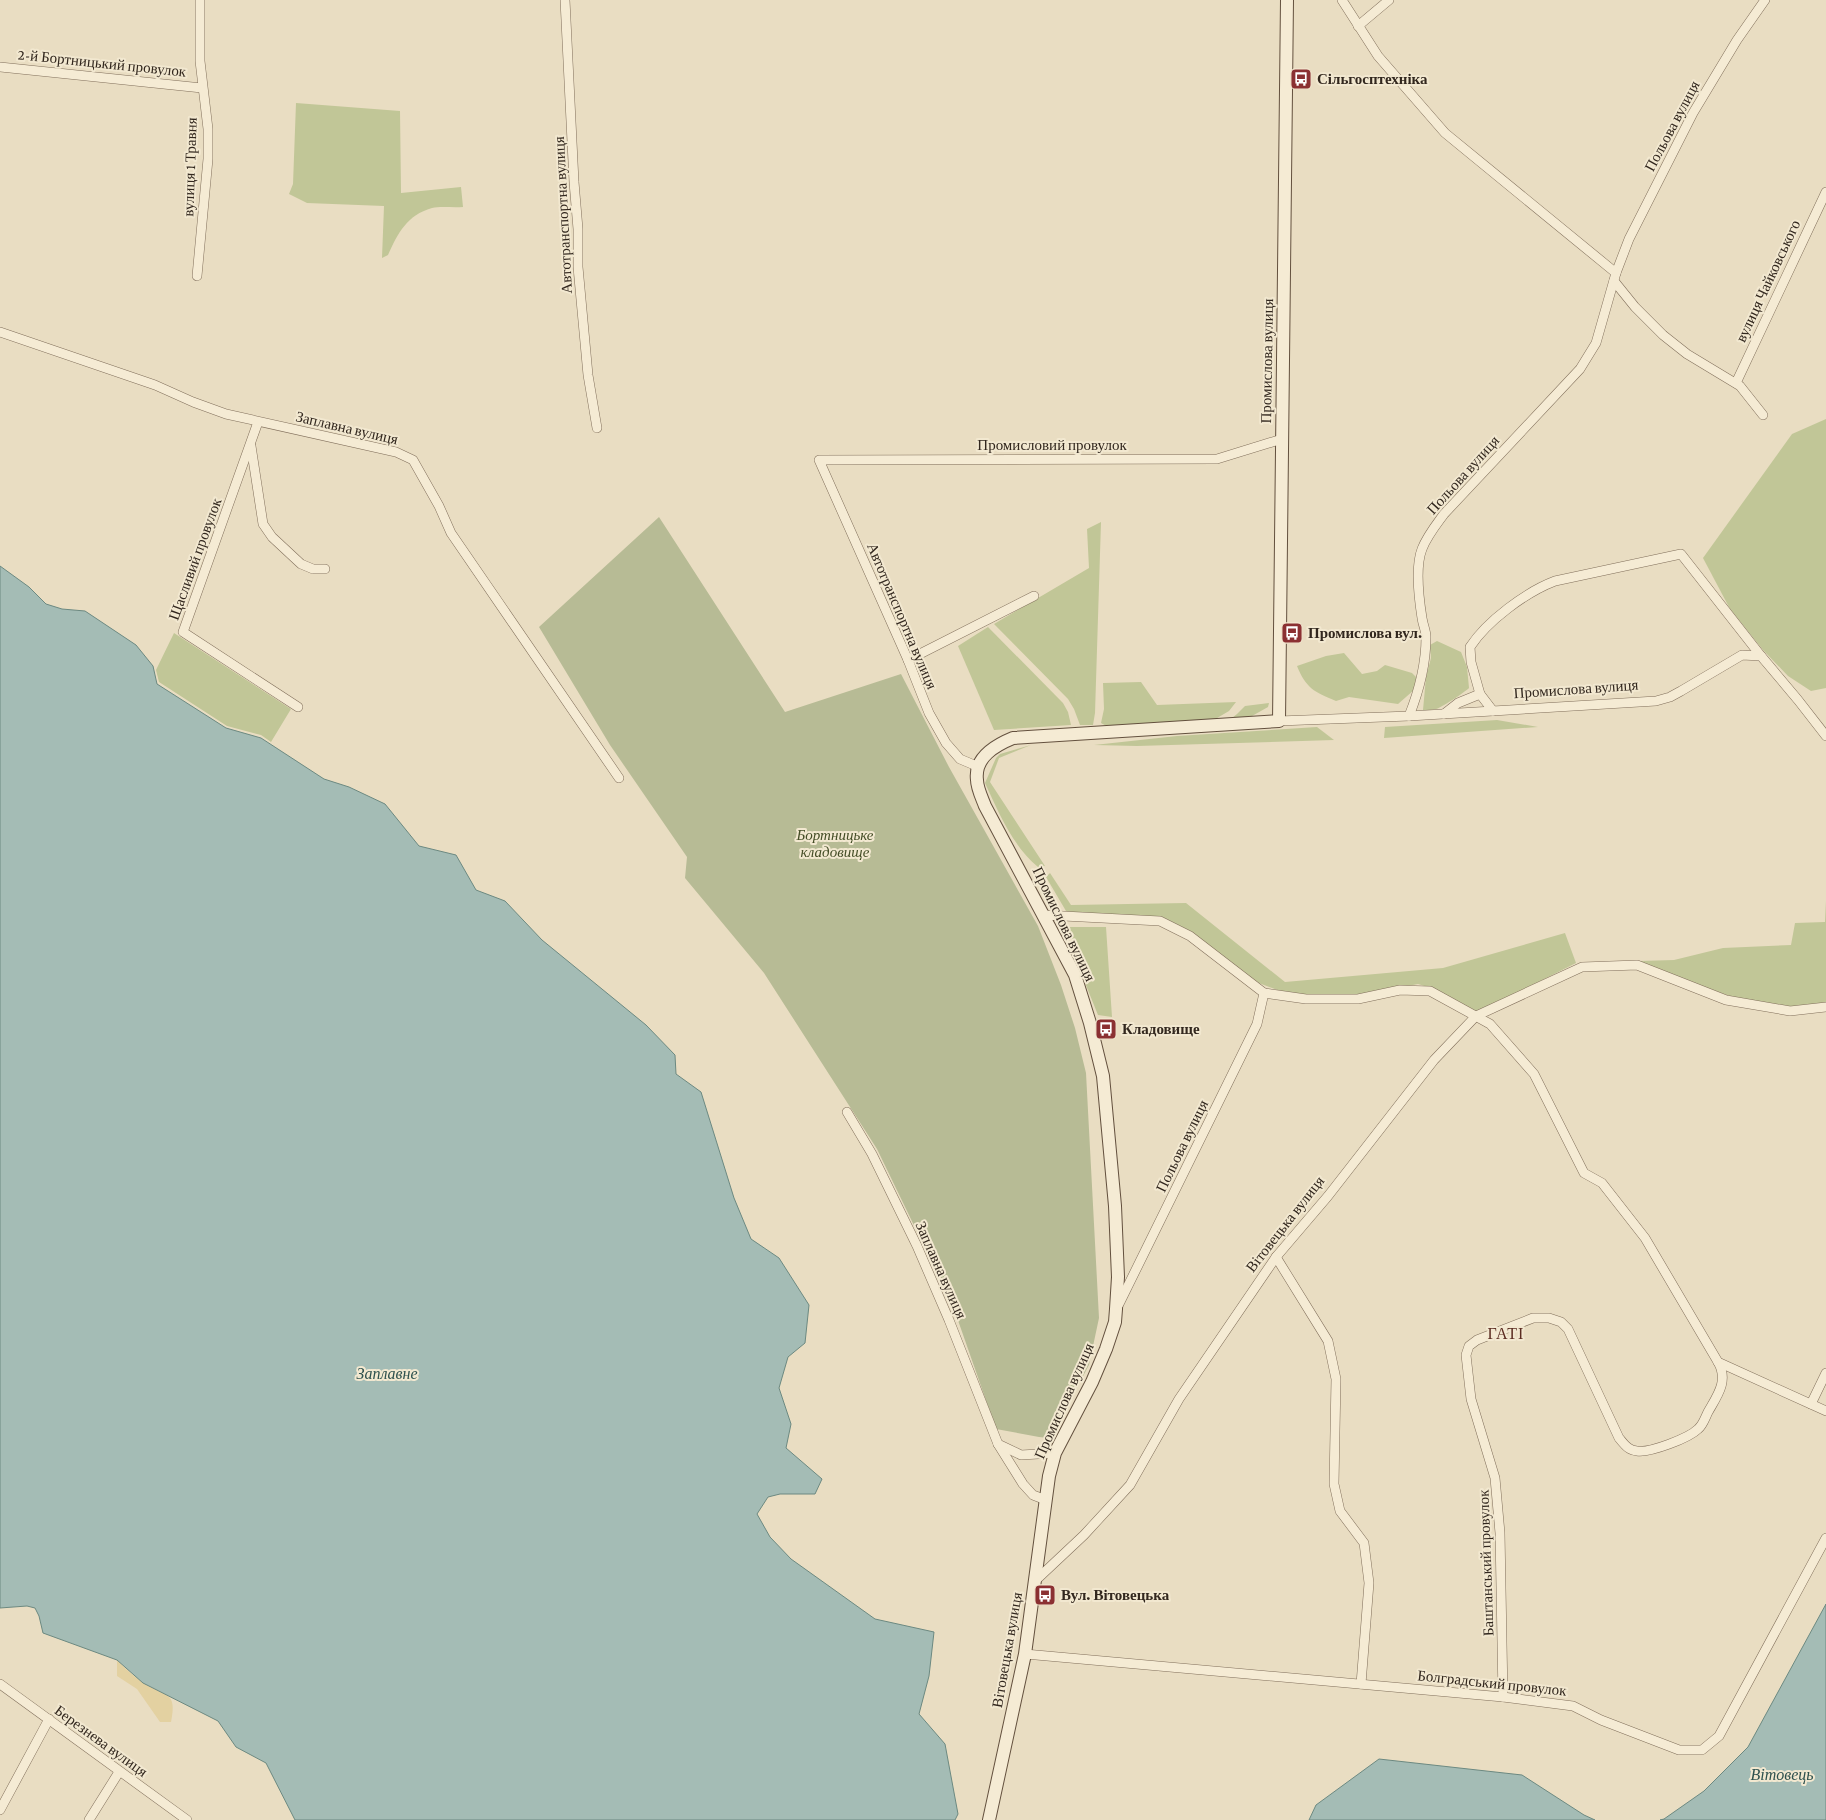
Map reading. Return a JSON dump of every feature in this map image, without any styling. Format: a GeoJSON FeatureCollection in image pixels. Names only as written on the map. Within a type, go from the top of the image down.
{"type":"FeatureCollection","features":[{"type":"Feature","properties":{"kind":"street","name":"вулиця 1 Травня"},"geometry":{"type":"LineString","coordinates":[[197,276],[208,159],[208,129],[200,61],[200,0]]}},
{"type":"Feature","properties":{"kind":"street","name":"Автотранспортна вулиця"},"geometry":{"type":"LineString","coordinates":[[565,0],[578,229],[578,267],[588,375],[597,428]]}},
{"type":"Feature","properties":{"kind":"street","name":"Промислова вулиця"},"geometry":{"type":"LineString","coordinates":[[1279,721],[1287,0]]}},
{"type":"Feature","properties":{"kind":"street"},"geometry":{"type":"LineString","coordinates":[[1342,0],[1378,56],[1445,133],[1615,277],[1635,307],[1663,335],[1687,354],[1736,382],[1763,415]]}},
{"type":"Feature","properties":{"kind":"street"},"geometry":{"type":"LineString","coordinates":[[1358,26],[1389,0]]}},
{"type":"Feature","properties":{"kind":"street","name":"Польова вулиця"},"geometry":{"type":"LineString","coordinates":[[1409,716],[1419,690],[1425,650],[1426,635],[1422,619],[1418,572],[1421,551],[1431,531],[1444,514],[1584,363],[1596,343],[1615,277],[1630,239],[1693,112],[1737,40],[1765,0]]}},
{"type":"Feature","properties":{"kind":"street","name":"2-й Бортницький провулок"},"geometry":{"type":"LineString","coordinates":[[0,66],[202,88]]}},
{"type":"Feature","properties":{"kind":"street","name":"вулиця Чайковського"},"geometry":{"type":"LineString","coordinates":[[1736,382],[1826,192]]}},
{"type":"Feature","properties":{"kind":"street","name":"Заплавна вулиця"},"geometry":{"type":"LineString","coordinates":[[0,332],[155,386],[201,405],[258,422],[396,452],[413,460],[439,506],[451,533],[619,778]]}},
{"type":"Feature","properties":{"kind":"street","name":"Щасливий провулок"},"geometry":{"type":"LineString","coordinates":[[258,422],[183,632],[298,707]]}},
{"type":"Feature","properties":{"kind":"street","name":"Промисловий провулок"},"geometry":{"type":"LineString","coordinates":[[819,460],[1217,459],[1282,439]]}},
{"type":"Feature","properties":{"kind":"street"},"geometry":{"type":"LineString","coordinates":[[251,444],[263,524],[272,537],[301,564],[313,569],[325,569]]}},
{"type":"Feature","properties":{"kind":"street","name":"Автотранспортна вулиця"},"geometry":{"type":"LineString","coordinates":[[819,460],[908,660],[929,713],[946,743],[960,759],[978,766]]}},
{"type":"Feature","properties":{"kind":"street"},"geometry":{"type":"LineString","coordinates":[[1493,711],[1480,694],[1471,662],[1470,647],[1486,627],[1531,592],[1555,581],[1681,554],[1826,736]]}},
{"type":"Feature","properties":{"kind":"street"},"geometry":{"type":"LineString","coordinates":[[908,660],[1034,596]]}},
{"type":"Feature","properties":{"kind":"street","name":"Промислова вулиця"},"geometry":{"type":"LineString","coordinates":[[1035,1581],[1049,1476],[1055,1453],[1092,1382],[1115,1322],[1118,1277],[1115,1206],[1103,1076],[1090,1023],[1075,975],[985,806],[976,779],[978,766],[985,755],[996,745],[1013,738],[1656,700],[1670,697],[1742,655],[1761,656]]}},
{"type":"Feature","properties":{"kind":"street"},"geometry":{"type":"LineString","coordinates":[[1444,714],[1458,703],[1480,694]]}},
{"type":"Feature","properties":{"kind":"street"},"geometry":{"type":"LineString","coordinates":[[1044,915],[1160,921],[1190,936],[1264,992],[1306,1000],[1358,999],[1400,990],[1430,990],[1490,1024],[1534,1074],[1584,1173],[1602,1183],[1645,1238],[1718,1362],[1826,1411]]}},
{"type":"Feature","properties":{"kind":"street","name":"Вітовецька вулиця"},"geometry":{"type":"LineString","coordinates":[[989,1820],[1025,1654],[1035,1581],[1084,1535],[1130,1485],[1179,1399],[1276,1257],[1328,1196],[1434,1060],[1476,1016],[1582,967],[1637,965],[1726,1000],[1790,1011],[1826,1008]]}},
{"type":"Feature","properties":{"kind":"street","name":"Польова вулиця"},"geometry":{"type":"LineString","coordinates":[[1116,1309],[1257,1024],[1264,992]]}},
{"type":"Feature","properties":{"kind":"street","name":"Заплавна вулиця"},"geometry":{"type":"LineString","coordinates":[[847,1112],[872,1154],[917,1246],[949,1320],[998,1444],[1023,1484],[1033,1495],[1046,1500]]}},
{"type":"Feature","properties":{"kind":"street"},"geometry":{"type":"LineString","coordinates":[[1276,1257],[1328,1341],[1336,1379],[1334,1484],[1340,1511],[1364,1543],[1369,1583],[1361,1684]]}},
{"type":"Feature","properties":{"kind":"street","name":"Баштанський провулок"},"geometry":{"type":"LineString","coordinates":[[1503,1697],[1500,1542],[1496,1478],[1471,1398],[1466,1355],[1469,1346],[1477,1340],[1534,1318],[1548,1318],[1561,1322],[1568,1329],[1619,1438],[1627,1448],[1646,1452],[1690,1435],[1700,1428],[1721,1390],[1723,1370],[1718,1362]]}},
{"type":"Feature","properties":{"kind":"street"},"geometry":{"type":"LineString","coordinates":[[1811,1404],[1826,1373]]}},
{"type":"Feature","properties":{"kind":"street"},"geometry":{"type":"LineString","coordinates":[[998,1444],[1021,1455],[1055,1453]]}},
{"type":"Feature","properties":{"kind":"street","name":"Болградський провулок"},"geometry":{"type":"LineString","coordinates":[[1025,1654],[1503,1697],[1573,1706],[1601,1720],[1678,1750],[1702,1750],[1719,1736],[1826,1538]]}},
{"type":"Feature","properties":{"kind":"street","name":"Березнева вулиця"},"geometry":{"type":"LineString","coordinates":[[0,1684],[187,1820]]}},
{"type":"Feature","properties":{"kind":"street"},"geometry":{"type":"LineString","coordinates":[[0,1810],[49,1719]]}},
{"type":"Feature","properties":{"kind":"street"},"geometry":{"type":"LineString","coordinates":[[89,1820],[119,1772]]}},
{"type":"Feature","properties":{"kind":"green space"},"geometry":{"type":"Polygon","coordinates":[[[296,103],[400,111],[401,193],[461,187],[463,207],[432,208],[416,215],[404,226],[388,255],[382,258],[384,206],[307,203],[289,194],[293,184],[296,103]]]}},
{"type":"Feature","properties":{"kind":"green space"},"geometry":{"type":"Polygon","coordinates":[[[1826,419],[1826,688],[1811,691],[1788,676],[1763,650],[1730,609],[1703,558],[1792,434],[1826,419]]]}},
{"type":"Feature","properties":{"kind":"green space","name":"Бортницьке кладовище"},"geometry":{"type":"Polygon","coordinates":[[[659,517],[785,712],[901,674],[949,767],[1038,926],[1061,985],[1075,1028],[1086,1073],[1099,1318],[1089,1365],[1050,1438],[996,1429],[953,1306],[877,1149],[764,973],[685,878],[687,857],[610,745],[539,627],[659,517]]]}},
{"type":"Feature","properties":{"kind":"green space"},"geometry":{"type":"Polygon","coordinates":[[[1101,522],[1095,713],[1093,725],[1080,725],[1068,699],[994,624],[1089,568],[1087,529],[1101,522]]]}},
{"type":"Feature","properties":{"kind":"green space"},"geometry":{"type":"Polygon","coordinates":[[[988,627],[1063,703],[1068,712],[1071,725],[994,730],[958,646],[988,627]]]}},
{"type":"Feature","properties":{"kind":"green space"},"geometry":{"type":"Polygon","coordinates":[[[174,633],[291,709],[271,742],[261,735],[227,726],[159,682],[156,670],[174,633]]]}},
{"type":"Feature","properties":{"kind":"green space"},"geometry":{"type":"Polygon","coordinates":[[[1437,641],[1461,652],[1467,667],[1469,688],[1439,708],[1423,710],[1426,677],[1431,658],[1430,645],[1437,641]]]}},
{"type":"Feature","properties":{"kind":"green space"},"geometry":{"type":"Polygon","coordinates":[[[1344,653],[1362,674],[1377,671],[1385,665],[1412,673],[1417,678],[1414,690],[1398,704],[1349,697],[1336,701],[1322,695],[1307,684],[1297,666],[1326,656],[1344,653]]]}},
{"type":"Feature","properties":{"kind":"green space"},"geometry":{"type":"Polygon","coordinates":[[[1141,682],[1157,705],[1236,702],[1229,711],[1212,721],[1110,728],[1101,723],[1104,709],[1103,683],[1141,682]]]}},
{"type":"Feature","properties":{"kind":"green space"},"geometry":{"type":"Polygon","coordinates":[[[1269,703],[1268,707],[1252,716],[1226,723],[1245,706],[1269,703]]]}},
{"type":"Feature","properties":{"kind":"green space"},"geometry":{"type":"Polygon","coordinates":[[[1497,720],[1538,727],[1384,738],[1385,727],[1497,720]]]}},
{"type":"Feature","properties":{"kind":"green space"},"geometry":{"type":"Polygon","coordinates":[[[1317,727],[1334,740],[1137,746],[1094,745],[1177,736],[1317,727]]]}},
{"type":"Feature","properties":{"kind":"green space"},"geometry":{"type":"Polygon","coordinates":[[[1031,745],[999,758],[990,782],[1045,866],[1038,867],[1013,839],[985,783],[996,758],[1000,754],[1031,745]]]}},
{"type":"Feature","properties":{"kind":"green space"},"geometry":{"type":"Polygon","coordinates":[[[1050,873],[1071,905],[1186,903],[1285,982],[1443,968],[1565,933],[1576,963],[1485,1009],[1477,1011],[1467,1008],[1431,988],[1418,984],[1357,996],[1310,996],[1283,992],[1256,982],[1161,919],[1070,914],[1066,911],[1046,877],[1050,873]]]}},
{"type":"Feature","properties":{"kind":"green space"},"geometry":{"type":"Polygon","coordinates":[[[1826,901],[1826,1004],[1802,1007],[1754,1002],[1707,988],[1639,961],[1674,960],[1723,948],[1791,945],[1795,923],[1825,922],[1826,901]]]}},
{"type":"Feature","properties":{"kind":"green space"},"geometry":{"type":"Polygon","coordinates":[[[1068,927],[1106,927],[1112,1017],[1098,1015],[1079,968],[1075,942],[1066,931],[1068,927]]]}},
{"type":"Feature","properties":{"kind":"sand"},"geometry":{"type":"Polygon","coordinates":[[[117,1660],[137,1678],[171,1699],[173,1712],[171,1722],[160,1722],[137,1689],[117,1676],[117,1660]]]}},
{"type":"Feature","properties":{"kind":"water","name":"Заплавне"},"geometry":{"type":"Polygon","coordinates":[[[0,566],[29,587],[46,604],[62,609],[85,611],[136,645],[153,666],[157,684],[226,728],[261,738],[324,779],[349,787],[385,804],[419,846],[456,855],[476,890],[505,901],[542,940],[646,1025],[675,1055],[676,1074],[701,1092],[734,1198],[751,1239],[779,1258],[809,1305],[805,1343],[788,1357],[779,1388],[791,1424],[786,1448],[822,1479],[815,1494],[780,1494],[768,1497],[757,1514],[770,1537],[791,1559],[875,1619],[934,1632],[929,1676],[919,1714],[945,1744],[958,1814],[955,1820],[295,1820],[266,1763],[236,1747],[218,1721],[143,1683],[117,1660],[43,1633],[35,1608],[27,1606],[0,1608],[0,566]]]}},
{"type":"Feature","properties":{"kind":"water","name":"Вітовець"},"geometry":{"type":"Polygon","coordinates":[[[1826,1604],[1826,1820],[1660,1820],[1704,1791],[1748,1747],[1826,1604]]]}},
{"type":"Feature","properties":{"kind":"water"},"geometry":{"type":"Polygon","coordinates":[[[1379,1759],[1522,1775],[1584,1815],[1595,1820],[1309,1820],[1316,1805],[1379,1759]]]}},
{"type":"Feature","properties":{"kind":"place","name":"Сільгосптехніка"},"geometry":{"type":"Point","coordinates":[1301,79]}},
{"type":"Feature","properties":{"kind":"place","name":"Промислова вул."},"geometry":{"type":"Point","coordinates":[1292,633]}},
{"type":"Feature","properties":{"kind":"place","name":"Кладовище"},"geometry":{"type":"Point","coordinates":[1106,1029]}},
{"type":"Feature","properties":{"kind":"place","name":"Вул. Вітовецька"},"geometry":{"type":"Point","coordinates":[1045,1595]}},
{"type":"Feature","properties":{"kind":"district","name":"ГАТІ"},"geometry":{"type":"Point","coordinates":[1506,1333]}}]}
